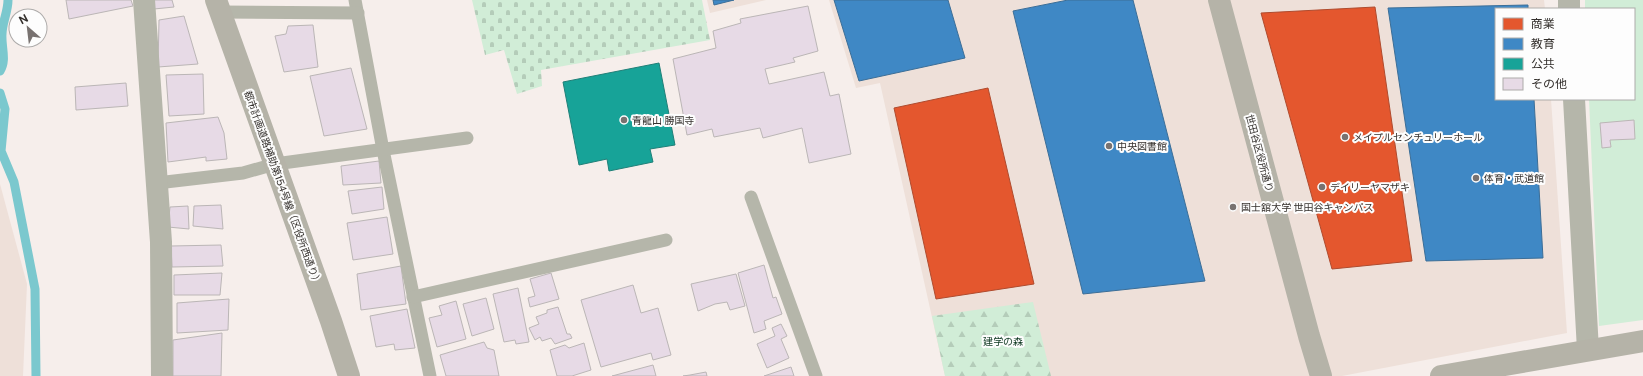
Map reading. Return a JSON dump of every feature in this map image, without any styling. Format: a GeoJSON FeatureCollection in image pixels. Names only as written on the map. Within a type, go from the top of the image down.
{"type":"FeatureCollection","features":[{"type":"Feature","properties":{"kind":"street"},"geometry":{"type":"LineString","coordinates":[[144,0],[161,242],[162,376]]}},
{"type":"Feature","properties":{"kind":"street","name":"世田谷区役所通り"},"geometry":{"type":"LineString","coordinates":[[1220,0],[1308,336],[1321,376]]}},
{"type":"Feature","properties":{"kind":"street","name":"都市計画道路補助第154号線（区役所西通り）"},"geometry":{"type":"LineString","coordinates":[[218,6],[331,321],[349,376]]}},
{"type":"Feature","properties":{"kind":"street"},"geometry":{"type":"LineString","coordinates":[[1574,100],[1588,350]]}},
{"type":"Feature","properties":{"kind":"street"},"geometry":{"type":"LineString","coordinates":[[1441,376],[1588,350],[1643,342]]}},
{"type":"Feature","properties":{"kind":"lane"},"geometry":{"type":"LineString","coordinates":[[218,6],[357,6],[383,150],[430,376]]}},
{"type":"Feature","properties":{"kind":"lane"},"geometry":{"type":"LineString","coordinates":[[157,184],[242,173],[275,164],[467,138]]}},
{"type":"Feature","properties":{"kind":"lane"},"geometry":{"type":"LineString","coordinates":[[751,197],[816,376]]}},
{"type":"Feature","properties":{"kind":"lane"},"geometry":{"type":"LineString","coordinates":[[413,297],[666,240]]}},
{"type":"Feature","properties":{"kind":"shaded area"},"geometry":{"type":"Polygon","coordinates":[[[707,0],[766,0],[710,13],[707,0]]]}},
{"type":"Feature","properties":{"kind":"shaded area","name":"国士舘大学 世田谷キャンパス"},"geometry":{"type":"Polygon","coordinates":[[[829,0],[1544,0],[1545,8],[1495,8],[1495,100],[1551,100],[1567,333],[1342,376],[945,376],[880,83],[856,88],[829,0]]]}},
{"type":"Feature","properties":{"kind":"shaded area"},"geometry":{"type":"Polygon","coordinates":[[[0,184],[27,284],[23,376],[0,376],[0,184]]]}},
{"type":"Feature","properties":{"kind":"green space"},"geometry":{"type":"Polygon","coordinates":[[[472,0],[702,0],[710,40],[541,70],[542,86],[517,94],[504,50],[485,55],[472,0]]]}},
{"type":"Feature","properties":{"kind":"green space"},"geometry":{"type":"Polygon","coordinates":[[[1585,0],[1643,0],[1643,320],[1599,326],[1589,100],[1635,100],[1635,8],[1585,8],[1585,0]]]}},
{"type":"Feature","properties":{"kind":"green space","name":"建学の森"},"geometry":{"type":"Polygon","coordinates":[[[1033,302],[1051,376],[945,376],[932,316],[1033,302]]]}},
{"type":"Feature","properties":{"kind":"building: 商業","name":"メイプルセンチュリーホール"},"geometry":{"type":"Polygon","coordinates":[[[1375,7],[1412,261],[1332,269],[1261,13],[1375,7]]]}},
{"type":"Feature","properties":{"kind":"building: 商業"},"geometry":{"type":"Polygon","coordinates":[[[988,88],[1034,284],[936,299],[894,108],[988,88]]]}},
{"type":"Feature","properties":{"kind":"building: 教育"},"geometry":{"type":"Polygon","coordinates":[[[713,0],[734,0],[714,5],[713,0]]]}},
{"type":"Feature","properties":{"kind":"building: 教育"},"geometry":{"type":"Polygon","coordinates":[[[834,0],[948,0],[965,58],[859,81],[834,0]]]}},
{"type":"Feature","properties":{"kind":"building: 教育","name":"中央図書館"},"geometry":{"type":"Polygon","coordinates":[[[1068,0],[1133,0],[1205,281],[1083,294],[1013,11],[1068,0]]]}},
{"type":"Feature","properties":{"kind":"building: 教育","name":"体育・武道館"},"geometry":{"type":"Polygon","coordinates":[[[1528,5],[1528,8],[1495,8],[1495,100],[1534,100],[1543,258],[1426,261],[1388,8],[1528,5]]]}},
{"type":"Feature","properties":{"kind":"building: 公共"},"geometry":{"type":"Polygon","coordinates":[[[659,63],[675,145],[650,149],[653,162],[609,171],[607,159],[579,165],[563,82],[659,63]]]}},
{"type":"Feature","properties":{"kind":"building: その他"},"geometry":{"type":"Polygon","coordinates":[[[66,0],[131,0],[133,6],[69,19],[66,0]]]}},
{"type":"Feature","properties":{"kind":"building: その他"},"geometry":{"type":"Polygon","coordinates":[[[153,0],[172,0],[174,7],[154,9],[153,0]]]}},
{"type":"Feature","properties":{"kind":"building: その他"},"geometry":{"type":"Polygon","coordinates":[[[808,6],[818,51],[793,58],[795,62],[765,69],[769,84],[824,72],[830,96],[839,94],[851,154],[809,163],[802,128],[763,138],[760,128],[714,137],[712,129],[687,135],[673,59],[716,48],[713,31],[741,23],[740,19],[808,6]]]}},
{"type":"Feature","properties":{"kind":"building: その他"},"geometry":{"type":"Polygon","coordinates":[[[184,16],[198,64],[158,67],[159,20],[184,16]]]}},
{"type":"Feature","properties":{"kind":"building: その他"},"geometry":{"type":"Polygon","coordinates":[[[313,25],[318,67],[284,72],[275,36],[286,34],[288,26],[313,25]]]}},
{"type":"Feature","properties":{"kind":"building: その他"},"geometry":{"type":"Polygon","coordinates":[[[351,68],[367,129],[324,136],[310,76],[351,68]]]}},
{"type":"Feature","properties":{"kind":"building: その他"},"geometry":{"type":"Polygon","coordinates":[[[203,74],[204,114],[169,116],[166,75],[203,74]]]}},
{"type":"Feature","properties":{"kind":"building: その他"},"geometry":{"type":"Polygon","coordinates":[[[126,83],[128,106],[76,110],[75,87],[126,83]]]}},
{"type":"Feature","properties":{"kind":"building: その他"},"geometry":{"type":"Polygon","coordinates":[[[218,117],[224,133],[227,159],[206,161],[206,157],[168,162],[166,123],[218,117]]]}},
{"type":"Feature","properties":{"kind":"building: その他"},"geometry":{"type":"Polygon","coordinates":[[[1634,120],[1635,139],[1610,140],[1611,147],[1602,148],[1600,123],[1634,120]]]}},
{"type":"Feature","properties":{"kind":"building: その他"},"geometry":{"type":"Polygon","coordinates":[[[379,161],[381,183],[343,185],[341,166],[379,161]]]}},
{"type":"Feature","properties":{"kind":"building: その他"},"geometry":{"type":"Polygon","coordinates":[[[382,187],[384,209],[352,214],[348,191],[382,187]]]}},
{"type":"Feature","properties":{"kind":"building: その他"},"geometry":{"type":"Polygon","coordinates":[[[221,205],[223,229],[193,226],[194,206],[221,205]]]}},
{"type":"Feature","properties":{"kind":"building: その他"},"geometry":{"type":"Polygon","coordinates":[[[188,206],[189,229],[168,227],[170,207],[188,206]]]}},
{"type":"Feature","properties":{"kind":"building: その他"},"geometry":{"type":"Polygon","coordinates":[[[387,217],[393,254],[353,260],[347,223],[387,217]]]}},
{"type":"Feature","properties":{"kind":"building: その他"},"geometry":{"type":"Polygon","coordinates":[[[221,245],[223,266],[172,267],[171,246],[221,245]]]}},
{"type":"Feature","properties":{"kind":"building: その他"},"geometry":{"type":"Polygon","coordinates":[[[764,265],[773,298],[776,297],[782,314],[764,321],[766,329],[754,333],[738,273],[764,265]]]}},
{"type":"Feature","properties":{"kind":"building: その他"},"geometry":{"type":"Polygon","coordinates":[[[401,266],[406,304],[361,310],[357,274],[401,266]]]}},
{"type":"Feature","properties":{"kind":"building: その他"},"geometry":{"type":"Polygon","coordinates":[[[222,273],[220,295],[174,295],[174,275],[222,273]]]}},
{"type":"Feature","properties":{"kind":"building: その他"},"geometry":{"type":"Polygon","coordinates":[[[551,273],[559,299],[530,307],[528,298],[535,296],[530,279],[551,273]]]}},
{"type":"Feature","properties":{"kind":"building: その他"},"geometry":{"type":"Polygon","coordinates":[[[736,274],[745,306],[730,310],[727,302],[715,304],[698,311],[691,284],[736,274]]]}},
{"type":"Feature","properties":{"kind":"building: その他"},"geometry":{"type":"Polygon","coordinates":[[[633,285],[641,313],[658,308],[671,355],[653,360],[651,353],[601,367],[581,300],[633,285]]]}},
{"type":"Feature","properties":{"kind":"building: その他"},"geometry":{"type":"Polygon","coordinates":[[[518,288],[529,342],[516,344],[515,340],[504,342],[493,294],[518,288]]]}},
{"type":"Feature","properties":{"kind":"building: その他"},"geometry":{"type":"Polygon","coordinates":[[[486,298],[494,329],[472,336],[463,304],[486,298]]]}},
{"type":"Feature","properties":{"kind":"building: その他"},"geometry":{"type":"Polygon","coordinates":[[[229,299],[228,330],[177,333],[177,303],[229,299]]]}},
{"type":"Feature","properties":{"kind":"building: その他"},"geometry":{"type":"Polygon","coordinates":[[[456,301],[466,339],[437,347],[429,318],[442,315],[439,306],[456,301]]]}},
{"type":"Feature","properties":{"kind":"building: その他"},"geometry":{"type":"Polygon","coordinates":[[[558,307],[567,334],[570,334],[572,338],[555,344],[551,338],[542,341],[540,337],[535,340],[529,328],[539,324],[536,317],[547,313],[547,310],[558,307]]]}},
{"type":"Feature","properties":{"kind":"building: その他"},"geometry":{"type":"Polygon","coordinates":[[[407,309],[415,348],[395,350],[394,344],[376,347],[370,316],[407,309]]]}},
{"type":"Feature","properties":{"kind":"building: その他"},"geometry":{"type":"Polygon","coordinates":[[[781,324],[787,336],[781,339],[789,358],[767,368],[757,344],[775,336],[772,328],[781,324]]]}},
{"type":"Feature","properties":{"kind":"building: その他"},"geometry":{"type":"Polygon","coordinates":[[[222,333],[221,376],[173,376],[173,340],[222,333]]]}},
{"type":"Feature","properties":{"kind":"building: その他"},"geometry":{"type":"Polygon","coordinates":[[[484,342],[487,348],[494,350],[499,376],[446,376],[440,355],[484,342]]]}},
{"type":"Feature","properties":{"kind":"building: その他"},"geometry":{"type":"Polygon","coordinates":[[[584,343],[591,370],[572,376],[557,376],[550,350],[565,345],[569,348],[584,343]]]}},
{"type":"Feature","properties":{"kind":"building: その他"},"geometry":{"type":"Polygon","coordinates":[[[653,365],[656,376],[612,376],[653,365]]]}},
{"type":"Feature","properties":{"kind":"building: その他"},"geometry":{"type":"Polygon","coordinates":[[[791,367],[794,376],[764,376],[791,367]]]}},
{"type":"Feature","properties":{"kind":"building: その他"},"geometry":{"type":"Polygon","coordinates":[[[706,372],[707,376],[683,376],[690,375],[706,372]]]}},
{"type":"Feature","properties":{"kind":"waterway"},"geometry":{"type":"LineString","coordinates":[[0,71],[3,62],[2,30],[8,0]]}},
{"type":"Feature","properties":{"kind":"waterway"},"geometry":{"type":"LineString","coordinates":[[0,93],[5,109],[1,151],[14,182],[35,289],[36,376]]}},
{"type":"Feature","properties":{"kind":"place","name":"青龍山 勝国寺"},"geometry":{"type":"Point","coordinates":[624,120]}},
{"type":"Feature","properties":{"kind":"place","name":"メイプルセンチュリーホール"},"geometry":{"type":"Point","coordinates":[1345,137]}},
{"type":"Feature","properties":{"kind":"place","name":"中央図書館"},"geometry":{"type":"Point","coordinates":[1109,146]}},
{"type":"Feature","properties":{"kind":"place","name":"体育・武道館"},"geometry":{"type":"Point","coordinates":[1476,178]}},
{"type":"Feature","properties":{"kind":"place","name":"デイリーヤマザキ"},"geometry":{"type":"Point","coordinates":[1322,187]}},
{"type":"Feature","properties":{"kind":"place","name":"国士舘大学 世田谷キャンパス"},"geometry":{"type":"Point","coordinates":[1233,207]}}]}
